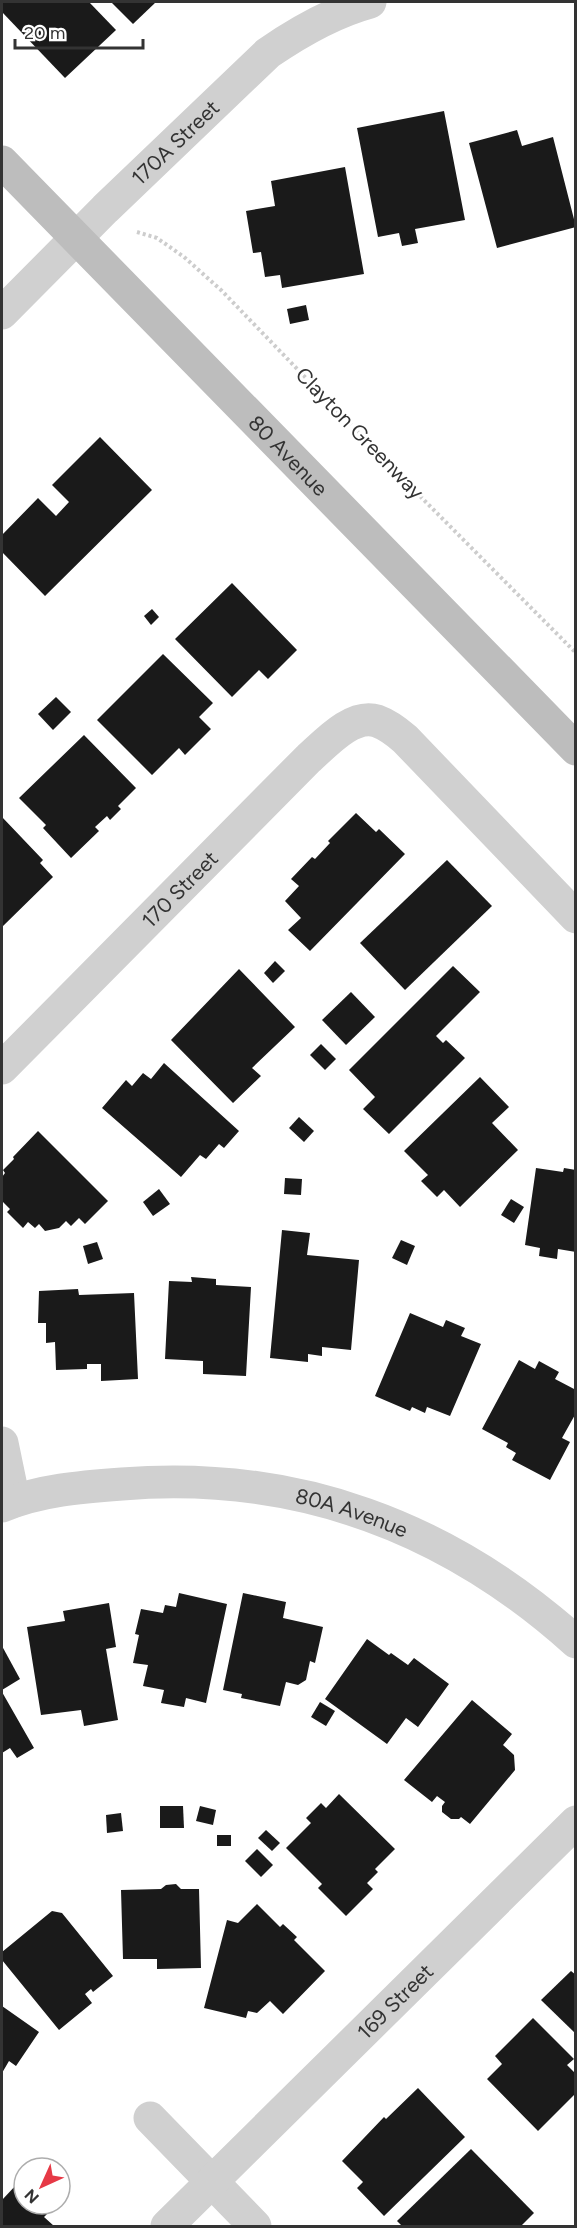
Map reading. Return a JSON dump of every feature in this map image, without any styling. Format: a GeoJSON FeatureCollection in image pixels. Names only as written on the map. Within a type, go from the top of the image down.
{"type":"FeatureCollection","features":[{"type":"Feature","properties":{"kind":"main road","name":"80 Avenue"},"geometry":{"type":"LineString","coordinates":[[2,162],[576,749]]}},
{"type":"Feature","properties":{"kind":"street","name":"170A Street"},"geometry":{"type":"LineString","coordinates":[[2,313],[76,238],[268,53],[318,22],[346,9],[370,2]]}},
{"type":"Feature","properties":{"kind":"street","name":"170 Street"},"geometry":{"type":"LineString","coordinates":[[2,1068],[308,759],[340,732],[364,720],[375,720],[405,739],[576,917]]}},
{"type":"Feature","properties":{"kind":"street"},"geometry":{"type":"LineString","coordinates":[[2,1443],[8,1503]]}},
{"type":"Feature","properties":{"kind":"street","name":"80A Avenue"},"geometry":{"type":"LineString","coordinates":[[8,1503],[53,1491],[93,1486],[182,1481],[251,1487],[329,1502],[390,1524],[459,1558],[523,1598],[576,1642]]}},
{"type":"Feature","properties":{"kind":"street","name":"169 Street"},"geometry":{"type":"LineString","coordinates":[[167,2226],[576,1822]]}},
{"type":"Feature","properties":{"kind":"street"},"geometry":{"type":"LineString","coordinates":[[150,2118],[255,2226]]}},
{"type":"Feature","properties":{"kind":"path","name":"Clayton Greenway"},"geometry":{"type":"LineString","coordinates":[[132,231],[157,238],[184,257],[222,291],[409,485],[576,653]]}},
{"type":"Feature","properties":{"kind":"building"},"geometry":{"type":"Polygon","coordinates":[[[2,2],[89,2],[116,30],[65,78],[2,12],[2,2]]]}},
{"type":"Feature","properties":{"kind":"building"},"geometry":{"type":"Polygon","coordinates":[[[111,2],[156,2],[133,24],[111,2]]]}},
{"type":"Feature","properties":{"kind":"building"},"geometry":{"type":"Polygon","coordinates":[[[444,111],[465,220],[415,229],[418,243],[402,246],[399,233],[378,237],[357,128],[444,111]]]}},
{"type":"Feature","properties":{"kind":"building"},"geometry":{"type":"Polygon","coordinates":[[[517,130],[522,146],[553,137],[576,227],[497,248],[469,143],[517,130]]]}},
{"type":"Feature","properties":{"kind":"building"},"geometry":{"type":"Polygon","coordinates":[[[345,167],[364,274],[282,288],[280,275],[265,277],[261,252],[253,253],[246,211],[275,206],[271,181],[345,167]]]}},
{"type":"Feature","properties":{"kind":"building"},"geometry":{"type":"Polygon","coordinates":[[[306,305],[309,320],[290,324],[287,309],[306,305]]]}},
{"type":"Feature","properties":{"kind":"building"},"geometry":{"type":"Polygon","coordinates":[[[100,437],[152,490],[45,596],[2,552],[2,535],[38,498],[56,516],[69,502],[52,485],[100,437]]]}},
{"type":"Feature","properties":{"kind":"building"},"geometry":{"type":"Polygon","coordinates":[[[232,583],[297,650],[268,679],[259,670],[232,697],[175,639],[232,583]]]}},
{"type":"Feature","properties":{"kind":"building"},"geometry":{"type":"Polygon","coordinates":[[[152,609],[159,617],[151,625],[144,616],[152,609]]]}},
{"type":"Feature","properties":{"kind":"building"},"geometry":{"type":"Polygon","coordinates":[[[163,654],[213,703],[199,717],[211,729],[185,755],[179,748],[152,775],[97,720],[163,654]]]}},
{"type":"Feature","properties":{"kind":"building"},"geometry":{"type":"Polygon","coordinates":[[[56,697],[71,712],[53,730],[38,714],[56,697]]]}},
{"type":"Feature","properties":{"kind":"building"},"geometry":{"type":"Polygon","coordinates":[[[84,735],[136,788],[118,806],[121,809],[110,820],[107,816],[95,827],[99,831],[71,858],[43,828],[46,825],[19,798],[84,735]]]}},
{"type":"Feature","properties":{"kind":"building"},"geometry":{"type":"Polygon","coordinates":[[[356,813],[376,832],[379,829],[405,854],[310,951],[288,930],[301,918],[285,901],[299,886],[291,879],[312,857],[315,859],[330,843],[328,841],[356,813]]]}},
{"type":"Feature","properties":{"kind":"building"},"geometry":{"type":"Polygon","coordinates":[[[2,817],[43,860],[40,863],[53,877],[2,927],[2,817]]]}},
{"type":"Feature","properties":{"kind":"building"},"geometry":{"type":"Polygon","coordinates":[[[447,860],[492,906],[405,990],[360,943],[447,860]]]}},
{"type":"Feature","properties":{"kind":"building"},"geometry":{"type":"Polygon","coordinates":[[[275,961],[285,971],[273,983],[264,973],[275,961]]]}},
{"type":"Feature","properties":{"kind":"building"},"geometry":{"type":"Polygon","coordinates":[[[453,966],[480,992],[436,1036],[443,1043],[446,1040],[465,1058],[389,1134],[363,1109],[375,1097],[349,1070],[453,966]]]}},
{"type":"Feature","properties":{"kind":"building"},"geometry":{"type":"Polygon","coordinates":[[[239,969],[295,1027],[252,1068],[261,1076],[233,1103],[171,1040],[239,969]]]}},
{"type":"Feature","properties":{"kind":"building"},"geometry":{"type":"Polygon","coordinates":[[[351,992],[375,1017],[346,1045],[322,1020],[351,992]]]}},
{"type":"Feature","properties":{"kind":"building"},"geometry":{"type":"Polygon","coordinates":[[[321,1044],[336,1059],[325,1070],[310,1055],[321,1044]]]}},
{"type":"Feature","properties":{"kind":"building"},"geometry":{"type":"Polygon","coordinates":[[[164,1063],[239,1131],[224,1148],[219,1144],[206,1159],[200,1155],[181,1177],[102,1108],[126,1080],[132,1086],[143,1073],[151,1079],[164,1063]]]}},
{"type":"Feature","properties":{"kind":"building"},"geometry":{"type":"Polygon","coordinates":[[[480,1077],[509,1107],[492,1123],[518,1150],[460,1207],[444,1190],[437,1197],[421,1181],[428,1175],[404,1151],[480,1077]]]}},
{"type":"Feature","properties":{"kind":"building"},"geometry":{"type":"Polygon","coordinates":[[[299,1117],[314,1131],[304,1142],[289,1128],[299,1117]]]}},
{"type":"Feature","properties":{"kind":"building"},"geometry":{"type":"Polygon","coordinates":[[[38,1131],[108,1201],[85,1224],[79,1218],[71,1226],[66,1221],[59,1228],[45,1231],[39,1224],[35,1228],[28,1222],[23,1228],[7,1212],[10,1209],[3,1202],[2,1204],[2,1177],[5,1173],[3,1170],[38,1131]]]}},
{"type":"Feature","properties":{"kind":"building"},"geometry":{"type":"Polygon","coordinates":[[[536,1168],[563,1172],[564,1168],[576,1170],[576,1252],[558,1249],[557,1259],[539,1256],[540,1248],[525,1245],[536,1168]]]}},
{"type":"Feature","properties":{"kind":"building"},"geometry":{"type":"Polygon","coordinates":[[[285,1178],[302,1179],[301,1195],[284,1194],[285,1178]]]}},
{"type":"Feature","properties":{"kind":"building"},"geometry":{"type":"Polygon","coordinates":[[[159,1189],[170,1204],[153,1216],[143,1202],[159,1189]]]}},
{"type":"Feature","properties":{"kind":"building"},"geometry":{"type":"Polygon","coordinates":[[[511,1199],[524,1207],[514,1223],[501,1215],[511,1199]]]}},
{"type":"Feature","properties":{"kind":"building"},"geometry":{"type":"Polygon","coordinates":[[[282,1230],[310,1233],[307,1255],[359,1260],[351,1350],[322,1347],[322,1356],[308,1354],[308,1362],[270,1358],[282,1230]]]}},
{"type":"Feature","properties":{"kind":"building"},"geometry":{"type":"Polygon","coordinates":[[[401,1240],[415,1246],[407,1265],[392,1258],[401,1240]]]}},
{"type":"Feature","properties":{"kind":"building"},"geometry":{"type":"Polygon","coordinates":[[[97,1242],[103,1259],[88,1264],[83,1246],[97,1242]]]}},
{"type":"Feature","properties":{"kind":"building"},"geometry":{"type":"Polygon","coordinates":[[[191,1277],[216,1279],[216,1285],[251,1287],[246,1376],[203,1374],[203,1361],[165,1359],[169,1281],[192,1282],[191,1277]]]}},
{"type":"Feature","properties":{"kind":"building"},"geometry":{"type":"Polygon","coordinates":[[[78,1289],[79,1295],[134,1293],[138,1379],[101,1381],[101,1364],[87,1364],[87,1369],[56,1370],[55,1342],[46,1343],[46,1323],[38,1323],[39,1291],[78,1289]]]}},
{"type":"Feature","properties":{"kind":"building"},"geometry":{"type":"Polygon","coordinates":[[[410,1313],[443,1327],[446,1320],[465,1328],[461,1336],[481,1344],[450,1416],[427,1407],[425,1413],[412,1407],[410,1411],[375,1396],[410,1313]]]}},
{"type":"Feature","properties":{"kind":"building"},"geometry":{"type":"Polygon","coordinates":[[[519,1360],[535,1369],[539,1361],[559,1372],[555,1379],[576,1390],[576,1413],[562,1438],[570,1442],[550,1480],[512,1460],[516,1453],[506,1447],[508,1443],[482,1429],[519,1360]]]}},
{"type":"Feature","properties":{"kind":"building"},"geometry":{"type":"Polygon","coordinates":[[[179,1593],[227,1604],[206,1703],[186,1698],[184,1707],[161,1703],[164,1690],[143,1686],[148,1665],[133,1663],[139,1635],[135,1634],[141,1609],[163,1613],[165,1605],[176,1607],[179,1593]]]}},
{"type":"Feature","properties":{"kind":"building"},"geometry":{"type":"Polygon","coordinates":[[[243,1593],[286,1602],[283,1618],[323,1627],[315,1663],[310,1661],[306,1680],[298,1685],[286,1682],[280,1706],[241,1698],[242,1694],[223,1690],[243,1593]]]}},
{"type":"Feature","properties":{"kind":"building"},"geometry":{"type":"Polygon","coordinates":[[[109,1603],[116,1647],[106,1649],[118,1720],[84,1726],[81,1710],[41,1715],[27,1627],[65,1621],[63,1611],[109,1603]]]}},
{"type":"Feature","properties":{"kind":"building"},"geometry":{"type":"Polygon","coordinates":[[[367,1639],[408,1665],[414,1658],[449,1684],[418,1727],[406,1718],[387,1744],[325,1699],[367,1639]]]}},
{"type":"Feature","properties":{"kind":"building"},"geometry":{"type":"Polygon","coordinates":[[[2,1646],[20,1679],[2,1690],[2,1646]]]}},
{"type":"Feature","properties":{"kind":"building"},"geometry":{"type":"Polygon","coordinates":[[[2,1692],[34,1748],[17,1758],[10,1748],[2,1753],[2,1692]]]}},
{"type":"Feature","properties":{"kind":"building"},"geometry":{"type":"Polygon","coordinates":[[[472,1700],[512,1734],[503,1745],[514,1755],[515,1770],[470,1824],[461,1817],[451,1819],[442,1812],[445,1802],[437,1796],[432,1802],[404,1780],[472,1700]]]}},
{"type":"Feature","properties":{"kind":"building"},"geometry":{"type":"Polygon","coordinates":[[[320,1702],[335,1711],[326,1726],[311,1717],[320,1702]]]}},
{"type":"Feature","properties":{"kind":"building"},"geometry":{"type":"Polygon","coordinates":[[[339,1794],[395,1849],[375,1869],[378,1872],[367,1883],[373,1889],[346,1916],[318,1888],[322,1884],[286,1848],[311,1823],[306,1818],[321,1803],[326,1808],[339,1794]]]}},
{"type":"Feature","properties":{"kind":"building"},"geometry":{"type":"Polygon","coordinates":[[[160,1806],[183,1806],[184,1828],[160,1828],[160,1806]]]}},
{"type":"Feature","properties":{"kind":"building"},"geometry":{"type":"Polygon","coordinates":[[[200,1806],[216,1810],[213,1825],[196,1821],[200,1806]]]}},
{"type":"Feature","properties":{"kind":"building"},"geometry":{"type":"Polygon","coordinates":[[[121,1813],[123,1831],[107,1833],[106,1815],[121,1813]]]}},
{"type":"Feature","properties":{"kind":"building"},"geometry":{"type":"Polygon","coordinates":[[[266,1830],[280,1843],[272,1851],[258,1838],[266,1830]]]}},
{"type":"Feature","properties":{"kind":"building"},"geometry":{"type":"Polygon","coordinates":[[[217,1835],[231,1835],[231,1846],[217,1846],[217,1835]]]}},
{"type":"Feature","properties":{"kind":"building"},"geometry":{"type":"Polygon","coordinates":[[[257,1849],[273,1865],[261,1877],[245,1861],[257,1849]]]}},
{"type":"Feature","properties":{"kind":"building"},"geometry":{"type":"Polygon","coordinates":[[[176,1884],[181,1889],[199,1889],[201,1968],[157,1969],[157,1959],[123,1959],[121,1890],[161,1889],[166,1885],[176,1884]]]}},
{"type":"Feature","properties":{"kind":"building"},"geometry":{"type":"Polygon","coordinates":[[[257,1904],[280,1927],[283,1924],[297,1937],[294,1940],[325,1971],[283,2014],[270,2001],[257,2013],[248,2011],[246,2018],[204,2008],[227,1920],[238,1923],[257,1904]]]}},
{"type":"Feature","properties":{"kind":"building"},"geometry":{"type":"Polygon","coordinates":[[[52,1911],[62,1913],[113,1976],[93,1992],[91,1989],[85,1994],[92,2003],[59,2030],[2,1960],[2,1952],[52,1911]]]}},
{"type":"Feature","properties":{"kind":"building"},"geometry":{"type":"Polygon","coordinates":[[[571,1971],[576,1975],[576,2034],[541,2000],[571,1971]]]}},
{"type":"Feature","properties":{"kind":"building"},"geometry":{"type":"Polygon","coordinates":[[[2,2006],[39,2032],[16,2066],[9,2061],[2,2073],[2,2006]]]}},
{"type":"Feature","properties":{"kind":"building"},"geometry":{"type":"Polygon","coordinates":[[[533,2018],[574,2059],[567,2065],[576,2074],[576,2093],[538,2131],[487,2079],[502,2064],[495,2056],[533,2018]]]}},
{"type":"Feature","properties":{"kind":"building"},"geometry":{"type":"Polygon","coordinates":[[[418,2088],[465,2137],[384,2216],[357,2188],[363,2182],[342,2161],[384,2117],[386,2119],[418,2088]]]}},
{"type":"Feature","properties":{"kind":"building"},"geometry":{"type":"Polygon","coordinates":[[[471,2149],[534,2213],[521,2226],[402,2226],[397,2221],[471,2149]]]}},
{"type":"Feature","properties":{"kind":"building"},"geometry":{"type":"Polygon","coordinates":[[[12,2189],[12,2216],[45,2216],[54,2226],[2,2226],[2,2200],[12,2189]]]}}]}
